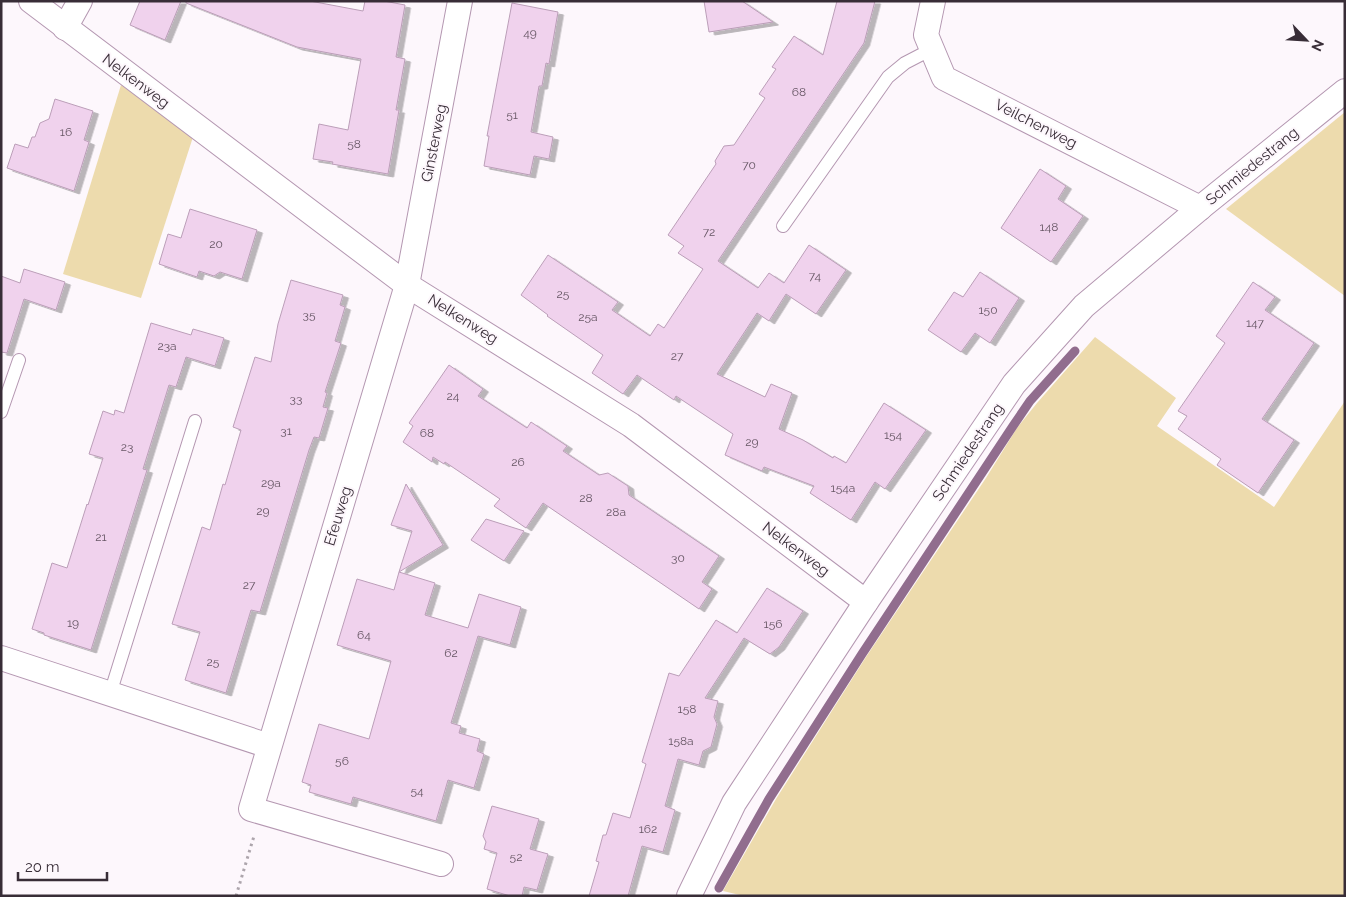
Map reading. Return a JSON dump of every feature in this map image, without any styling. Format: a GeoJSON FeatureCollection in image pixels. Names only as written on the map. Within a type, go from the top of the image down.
{"type":"FeatureCollection","features":[{"type":"Feature","properties":{"kind":"street","name":"Nelkenweg"},"geometry":{"type":"LineString","coordinates":[[31,1],[407,285],[631,424],[866,602]]}},
{"type":"Feature","properties":{"kind":"street"},"geometry":{"type":"LineString","coordinates":[[65,28],[80,1]]}},
{"type":"Feature","properties":{"kind":"street","name":"Ginsterweg"},"geometry":{"type":"LineString","coordinates":[[407,285],[460,1]]}},
{"type":"Feature","properties":{"kind":"street","name":"Veilchenweg"},"geometry":{"type":"LineString","coordinates":[[933,1],[926,35],[944,78],[1200,208]]}},
{"type":"Feature","properties":{"kind":"street","name":"Schmiedestrang"},"geometry":{"type":"LineString","coordinates":[[689,896],[734,803],[866,602],[1014,384],[1084,306],[1200,208],[1345,90]]}},
{"type":"Feature","properties":{"kind":"street","name":"Efeuweg"},"geometry":{"type":"LineString","coordinates":[[261,812],[251,809],[407,285]]}},
{"type":"Feature","properties":{"kind":"street"},"geometry":{"type":"LineString","coordinates":[[1,658],[269,746]]}},
{"type":"Feature","properties":{"kind":"street"},"geometry":{"type":"LineString","coordinates":[[261,812],[442,864]]}},
{"type":"Feature","properties":{"kind":"lane"},"geometry":{"type":"LineString","coordinates":[[783,226],[888,77],[905,63],[932,50]]}},
{"type":"Feature","properties":{"kind":"lane"},"geometry":{"type":"LineString","coordinates":[[1,412],[19,360]]}},
{"type":"Feature","properties":{"kind":"lane"},"geometry":{"type":"LineString","coordinates":[[110,694],[195,421]]}},
{"type":"Feature","properties":{"kind":"path"},"geometry":{"type":"LineString","coordinates":[[236,896],[261,812]]}},
{"type":"Feature","properties":{"kind":"shaded area"},"geometry":{"type":"Polygon","coordinates":[[[121,85],[193,137],[141,298],[63,274],[121,85]]]}},
{"type":"Feature","properties":{"kind":"shaded area"},"geometry":{"type":"Polygon","coordinates":[[[1345,112],[1345,296],[1226,209],[1345,112]]]}},
{"type":"Feature","properties":{"kind":"shaded area"},"geometry":{"type":"Polygon","coordinates":[[[1095,337],[1176,398],[1157,426],[1274,507],[1345,401],[1345,896],[744,896],[723,891],[776,799],[866,657],[986,478],[1017,428],[1095,337]]]}},
{"type":"Feature","properties":{"kind":"building"},"geometry":{"type":"Polygon","coordinates":[[[140,1],[181,1],[165,40],[130,25],[140,1]]]}},
{"type":"Feature","properties":{"kind":"building"},"geometry":{"type":"Polygon","coordinates":[[[186,1],[310,1],[363,11],[365,1],[384,1],[405,5],[396,57],[405,59],[396,110],[399,110],[388,174],[313,159],[319,124],[348,130],[361,59],[297,47],[186,3],[186,1]]]}},
{"type":"Feature","properties":{"kind":"building"},"geometry":{"type":"Polygon","coordinates":[[[704,1],[742,1],[773,22],[709,32],[704,1]]]}},
{"type":"Feature","properties":{"kind":"building"},"geometry":{"type":"Polygon","coordinates":[[[837,1],[875,1],[864,43],[718,261],[758,288],[769,273],[784,283],[809,245],[846,270],[816,314],[786,294],[769,321],[757,313],[717,374],[765,397],[771,384],[792,393],[779,429],[846,463],[884,403],[926,430],[885,489],[875,482],[851,520],[810,493],[814,486],[764,467],[762,471],[725,455],[733,434],[676,396],[674,400],[637,375],[623,394],[592,373],[603,355],[547,316],[521,295],[548,255],[618,302],[612,310],[650,336],[658,324],[664,328],[703,269],[678,253],[684,246],[668,235],[716,164],[715,161],[724,146],[734,145],[765,98],[759,94],[776,69],[772,67],[794,36],[823,55],[837,1]]]}},
{"type":"Feature","properties":{"kind":"building"},"geometry":{"type":"Polygon","coordinates":[[[512,3],[558,12],[549,64],[546,63],[542,86],[539,86],[531,132],[553,137],[549,159],[534,156],[530,175],[484,166],[489,136],[487,136],[512,3]]]}},
{"type":"Feature","properties":{"kind":"building"},"geometry":{"type":"Polygon","coordinates":[[[55,99],[93,111],[84,140],[89,142],[74,191],[7,168],[15,144],[28,148],[32,137],[35,137],[40,123],[49,119],[55,99]]]}},
{"type":"Feature","properties":{"kind":"building"},"geometry":{"type":"Polygon","coordinates":[[[1040,169],[1066,186],[1058,199],[1083,216],[1051,262],[1001,228],[1040,169]]]}},
{"type":"Feature","properties":{"kind":"building"},"geometry":{"type":"Polygon","coordinates":[[[190,209],[257,230],[242,279],[220,272],[214,276],[199,271],[197,277],[159,264],[168,234],[181,238],[190,209]]]}},
{"type":"Feature","properties":{"kind":"building"},"geometry":{"type":"Polygon","coordinates":[[[24,269],[65,282],[56,310],[24,299],[7,353],[1,352],[1,276],[20,283],[24,269]]]}},
{"type":"Feature","properties":{"kind":"building"},"geometry":{"type":"Polygon","coordinates":[[[980,272],[1019,298],[990,343],[975,333],[961,352],[928,330],[954,292],[963,297],[980,272]]]}},
{"type":"Feature","properties":{"kind":"building"},"geometry":{"type":"Polygon","coordinates":[[[291,280],[343,295],[340,305],[345,307],[335,341],[341,343],[325,392],[327,393],[323,407],[328,408],[319,438],[314,437],[309,450],[260,612],[251,610],[226,693],[185,680],[200,632],[172,624],[202,527],[210,530],[223,484],[225,485],[241,430],[233,427],[255,357],[271,362],[278,324],[291,280]]]}},
{"type":"Feature","properties":{"kind":"building"},"geometry":{"type":"Polygon","coordinates":[[[1253,282],[1275,297],[1265,310],[1314,343],[1262,419],[1294,440],[1258,493],[1217,465],[1221,459],[1178,429],[1187,416],[1178,411],[1225,343],[1216,336],[1253,282]]]}},
{"type":"Feature","properties":{"kind":"building"},"geometry":{"type":"Polygon","coordinates":[[[151,323],[191,335],[193,329],[224,338],[215,366],[186,357],[176,387],[169,385],[143,469],[147,470],[91,650],[44,635],[44,633],[32,629],[52,563],[67,568],[88,505],[103,458],[89,454],[103,411],[114,415],[115,410],[124,413],[151,323]]]}},
{"type":"Feature","properties":{"kind":"building"},"geometry":{"type":"Polygon","coordinates":[[[449,365],[483,389],[478,396],[527,428],[531,422],[567,446],[563,451],[599,475],[608,473],[628,486],[629,495],[719,556],[702,582],[712,589],[699,609],[543,503],[526,528],[494,506],[500,499],[445,462],[444,464],[433,457],[432,462],[403,442],[413,426],[409,423],[449,365]]]}},
{"type":"Feature","properties":{"kind":"building"},"geometry":{"type":"Polygon","coordinates":[[[406,484],[443,545],[399,572],[412,531],[391,525],[406,484]]]}},
{"type":"Feature","properties":{"kind":"building"},"geometry":{"type":"Polygon","coordinates":[[[486,519],[524,531],[504,561],[471,540],[486,519]]]}},
{"type":"Feature","properties":{"kind":"building"},"geometry":{"type":"Polygon","coordinates":[[[399,572],[435,583],[425,615],[468,628],[479,594],[521,607],[510,645],[478,636],[451,723],[461,726],[459,733],[480,739],[477,751],[484,754],[474,788],[448,780],[436,821],[353,797],[351,804],[309,792],[311,785],[302,782],[319,724],[369,739],[391,661],[337,645],[357,579],[394,590],[399,572]]]}},
{"type":"Feature","properties":{"kind":"building"},"geometry":{"type":"Polygon","coordinates":[[[767,588],[803,611],[779,647],[770,654],[744,638],[705,698],[718,701],[714,717],[717,724],[711,747],[703,751],[699,765],[678,759],[665,806],[675,810],[663,852],[642,846],[628,896],[589,896],[599,862],[596,861],[603,835],[606,835],[613,813],[630,818],[646,764],[642,762],[669,673],[679,676],[716,620],[737,633],[767,588]]]}},
{"type":"Feature","properties":{"kind":"building"},"geometry":{"type":"Polygon","coordinates":[[[492,806],[539,819],[530,849],[548,854],[537,890],[524,887],[522,896],[510,896],[487,889],[497,853],[484,849],[486,842],[483,836],[492,806]]]}},
{"type":"Feature","properties":{"kind":"waterway"},"geometry":{"type":"LineString","coordinates":[[719,888],[769,799],[862,654],[1013,426],[1030,401],[1075,351]]}}]}
